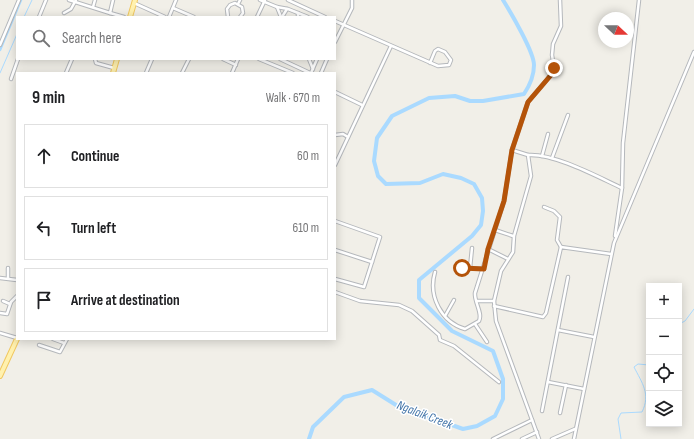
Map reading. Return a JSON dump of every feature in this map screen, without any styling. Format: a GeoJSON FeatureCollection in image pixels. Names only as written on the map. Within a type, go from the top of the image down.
{"type":"FeatureCollection","features":[{"type":"Feature","properties":{"kind":"main road"},"geometry":{"type":"LineString","coordinates":[[130,16],[135,1]]}},
{"type":"Feature","properties":{"kind":"main road"},"geometry":{"type":"LineString","coordinates":[[113,72],[117,60]]}},
{"type":"Feature","properties":{"kind":"main road"},"geometry":{"type":"LineString","coordinates":[[0,376],[16,340]]}},
{"type":"Feature","properties":{"kind":"street"},"geometry":{"type":"LineString","coordinates":[[0,45],[19,0]]}},
{"type":"Feature","properties":{"kind":"street"},"geometry":{"type":"LineString","coordinates":[[39,16],[46,0]]}},
{"type":"Feature","properties":{"kind":"street"},"geometry":{"type":"LineString","coordinates":[[69,0],[120,16]]}},
{"type":"Feature","properties":{"kind":"street"},"geometry":{"type":"LineString","coordinates":[[93,7],[95,0]]}},
{"type":"Feature","properties":{"kind":"street"},"geometry":{"type":"LineString","coordinates":[[110,13],[114,0]]}},
{"type":"Feature","properties":{"kind":"street"},"geometry":{"type":"LineString","coordinates":[[169,16],[176,0]]}},
{"type":"Feature","properties":{"kind":"street"},"geometry":{"type":"LineString","coordinates":[[238,4],[240,0]]}},
{"type":"Feature","properties":{"kind":"street"},"geometry":{"type":"LineString","coordinates":[[260,0],[306,16]]}},
{"type":"Feature","properties":{"kind":"street"},"geometry":{"type":"LineString","coordinates":[[288,0],[323,16]]}},
{"type":"Feature","properties":{"kind":"street"},"geometry":{"type":"LineString","coordinates":[[336,40],[352,8],[352,0]]}},
{"type":"Feature","properties":{"kind":"street"},"geometry":{"type":"LineString","coordinates":[[435,272],[434,296],[445,316],[454,324],[465,329],[475,324],[481,318],[475,293],[484,269],[488,249],[504,201],[512,150],[528,102],[551,75],[554,68],[552,55],[553,44],[561,26],[560,0]]}},
{"type":"Feature","properties":{"kind":"street"},"geometry":{"type":"LineString","coordinates":[[574,439],[614,242],[622,188],[623,143],[638,0]]}},
{"type":"Feature","properties":{"kind":"street"},"geometry":{"type":"LineString","coordinates":[[64,13],[71,9],[76,1]]}},
{"type":"Feature","properties":{"kind":"street"},"geometry":{"type":"LineString","coordinates":[[135,1],[163,16]]}},
{"type":"Feature","properties":{"kind":"street"},"geometry":{"type":"LineString","coordinates":[[257,16],[264,1]]}},
{"type":"Feature","properties":{"kind":"street"},"geometry":{"type":"LineString","coordinates":[[228,16],[226,12],[228,6],[232,3],[238,4],[243,10],[240,16]]}},
{"type":"Feature","properties":{"kind":"street"},"geometry":{"type":"LineString","coordinates":[[277,7],[281,16]]}},
{"type":"Feature","properties":{"kind":"street"},"geometry":{"type":"LineString","coordinates":[[173,8],[192,16]]}},
{"type":"Feature","properties":{"kind":"street"},"geometry":{"type":"LineString","coordinates":[[282,16],[288,9]]}},
{"type":"Feature","properties":{"kind":"street"},"geometry":{"type":"LineString","coordinates":[[336,21],[439,67],[449,64],[451,60],[445,52],[438,49],[435,51],[430,63]]}},
{"type":"Feature","properties":{"kind":"street"},"geometry":{"type":"LineString","coordinates":[[336,163],[391,46]]}},
{"type":"Feature","properties":{"kind":"street"},"geometry":{"type":"LineString","coordinates":[[614,242],[694,52]]}},
{"type":"Feature","properties":{"kind":"street"},"geometry":{"type":"LineString","coordinates":[[11,79],[18,60]]}},
{"type":"Feature","properties":{"kind":"street"},"geometry":{"type":"LineString","coordinates":[[66,72],[72,60]]}},
{"type":"Feature","properties":{"kind":"street"},"geometry":{"type":"LineString","coordinates":[[95,60],[96,63],[114,68]]}},
{"type":"Feature","properties":{"kind":"street"},"geometry":{"type":"LineString","coordinates":[[146,72],[152,60]]}},
{"type":"Feature","properties":{"kind":"street"},"geometry":{"type":"LineString","coordinates":[[182,72],[188,60]]}},
{"type":"Feature","properties":{"kind":"street"},"geometry":{"type":"LineString","coordinates":[[225,60],[236,65]]}},
{"type":"Feature","properties":{"kind":"street"},"geometry":{"type":"LineString","coordinates":[[232,72],[238,60]]}},
{"type":"Feature","properties":{"kind":"street"},"geometry":{"type":"LineString","coordinates":[[261,60],[291,72]]}},
{"type":"Feature","properties":{"kind":"street"},"geometry":{"type":"LineString","coordinates":[[282,60],[309,72]]}},
{"type":"Feature","properties":{"kind":"street"},"geometry":{"type":"LineString","coordinates":[[292,60],[293,65]]}},
{"type":"Feature","properties":{"kind":"street"},"geometry":{"type":"LineString","coordinates":[[309,60],[313,68]]}},
{"type":"Feature","properties":{"kind":"street"},"geometry":{"type":"LineString","coordinates":[[311,72],[317,60]]}},
{"type":"Feature","properties":{"kind":"street"},"geometry":{"type":"LineString","coordinates":[[321,72],[327,60]]}},
{"type":"Feature","properties":{"kind":"street"},"geometry":{"type":"LineString","coordinates":[[336,92],[362,105]]}},
{"type":"Feature","properties":{"kind":"street"},"geometry":{"type":"LineString","coordinates":[[552,158],[568,115]]}},
{"type":"Feature","properties":{"kind":"street"},"geometry":{"type":"LineString","coordinates":[[336,135],[343,134],[348,137]]}},
{"type":"Feature","properties":{"kind":"street"},"geometry":{"type":"LineString","coordinates":[[542,156],[548,134]]}},
{"type":"Feature","properties":{"kind":"street"},"geometry":{"type":"LineString","coordinates":[[512,150],[528,155],[552,158],[622,188]]}},
{"type":"Feature","properties":{"kind":"street"},"geometry":{"type":"LineString","coordinates":[[528,155],[530,176],[514,236],[513,252],[501,271],[494,306],[496,320],[539,439]]}},
{"type":"Feature","properties":{"kind":"street"},"geometry":{"type":"LineString","coordinates":[[494,306],[543,317],[546,314],[561,247],[557,240],[560,217],[554,211],[544,207]]}},
{"type":"Feature","properties":{"kind":"street"},"geometry":{"type":"LineString","coordinates":[[336,221],[380,235],[364,287],[336,279]]}},
{"type":"Feature","properties":{"kind":"street"},"geometry":{"type":"LineString","coordinates":[[495,230],[514,236]]}},
{"type":"Feature","properties":{"kind":"street"},"geometry":{"type":"LineString","coordinates":[[561,247],[611,254]]}},
{"type":"Feature","properties":{"kind":"street"},"geometry":{"type":"LineString","coordinates":[[470,268],[472,248]]}},
{"type":"Feature","properties":{"kind":"street"},"geometry":{"type":"LineString","coordinates":[[488,249],[508,258]]}},
{"type":"Feature","properties":{"kind":"street"},"geometry":{"type":"LineString","coordinates":[[336,250],[372,262]]}},
{"type":"Feature","properties":{"kind":"street"},"geometry":{"type":"LineString","coordinates":[[456,267],[484,269]]}},
{"type":"Feature","properties":{"kind":"street"},"geometry":{"type":"LineString","coordinates":[[8,268],[8,278]]}},
{"type":"Feature","properties":{"kind":"street"},"geometry":{"type":"LineString","coordinates":[[542,412],[568,277]]}},
{"type":"Feature","properties":{"kind":"street"},"geometry":{"type":"LineString","coordinates":[[0,279],[8,278],[16,280]]}},
{"type":"Feature","properties":{"kind":"street"},"geometry":{"type":"LineString","coordinates":[[336,292],[360,301],[399,305],[412,311],[439,335],[440,340],[454,346],[499,382]]}},
{"type":"Feature","properties":{"kind":"street"},"geometry":{"type":"LineString","coordinates":[[0,313],[7,314],[10,304],[16,297]]}},
{"type":"Feature","properties":{"kind":"street"},"geometry":{"type":"LineString","coordinates":[[445,316],[454,300]]}},
{"type":"Feature","properties":{"kind":"street"},"geometry":{"type":"LineString","coordinates":[[3,301],[10,304]]}},
{"type":"Feature","properties":{"kind":"street"},"geometry":{"type":"LineString","coordinates":[[477,301],[494,301]]}},
{"type":"Feature","properties":{"kind":"street"},"geometry":{"type":"LineString","coordinates":[[475,324],[487,342]]}},
{"type":"Feature","properties":{"kind":"street"},"geometry":{"type":"LineString","coordinates":[[558,330],[594,337]]}},
{"type":"Feature","properties":{"kind":"street"},"geometry":{"type":"LineString","coordinates":[[0,333],[16,338]]}},
{"type":"Feature","properties":{"kind":"street"},"geometry":{"type":"LineString","coordinates":[[56,340],[64,344]]}},
{"type":"Feature","properties":{"kind":"street"},"geometry":{"type":"LineString","coordinates":[[39,345],[60,352],[66,340]]}},
{"type":"Feature","properties":{"kind":"street"},"geometry":{"type":"LineString","coordinates":[[548,382],[584,389]]}},
{"type":"Feature","properties":{"kind":"street"},"geometry":{"type":"LineString","coordinates":[[560,413],[566,385]]}},
{"type":"Feature","properties":{"kind":"street"},"geometry":{"type":"LineString","coordinates":[[492,439],[532,420]]}},
{"type":"Feature","properties":{"kind":"street"},"geometry":{"type":"LineString","coordinates":[[552,439],[576,429]]}},
{"type":"Feature","properties":{"kind":"street"},"geometry":{"type":"LineString","coordinates":[[522,439],[536,432]]}},
{"type":"Feature","properties":{"kind":"waterway"},"geometry":{"type":"LineString","coordinates":[[0,50],[21,0]]}},
{"type":"Feature","properties":{"kind":"waterway"},"geometry":{"type":"LineString","coordinates":[[24,16],[32,0]]}},
{"type":"Feature","properties":{"kind":"waterway","name":"Ngalaik Creek"},"geometry":{"type":"LineString","coordinates":[[309,439],[313,427],[344,397],[372,390],[396,405],[463,429],[477,426],[495,416],[503,399],[503,379],[493,351],[452,331],[419,298],[419,280],[472,236],[481,225],[483,211],[482,198],[474,184],[461,178],[443,174],[420,183],[386,184],[378,176],[374,161],[377,138],[392,116],[429,98],[455,96],[470,101],[483,101],[524,94],[532,77],[534,69],[533,59],[522,32],[503,0]]}},
{"type":"Feature","properties":{"kind":"waterway"},"geometry":{"type":"LineString","coordinates":[[0,73],[16,36]]}},
{"type":"Feature","properties":{"kind":"waterway"},"geometry":{"type":"LineString","coordinates":[[682,322],[685,321],[694,309]]}},
{"type":"Feature","properties":{"kind":"waterway"},"geometry":{"type":"LineString","coordinates":[[621,439],[618,419],[621,413],[642,412],[645,406],[646,394],[634,367],[638,364],[646,365]]}},
{"type":"Feature","properties":{"kind":"route"},"geometry":{"type":"LineString","coordinates":[[462,268],[484,269],[488,249],[499,221],[504,201],[508,168],[519,126],[528,102],[551,75],[554,68]]}}]}
